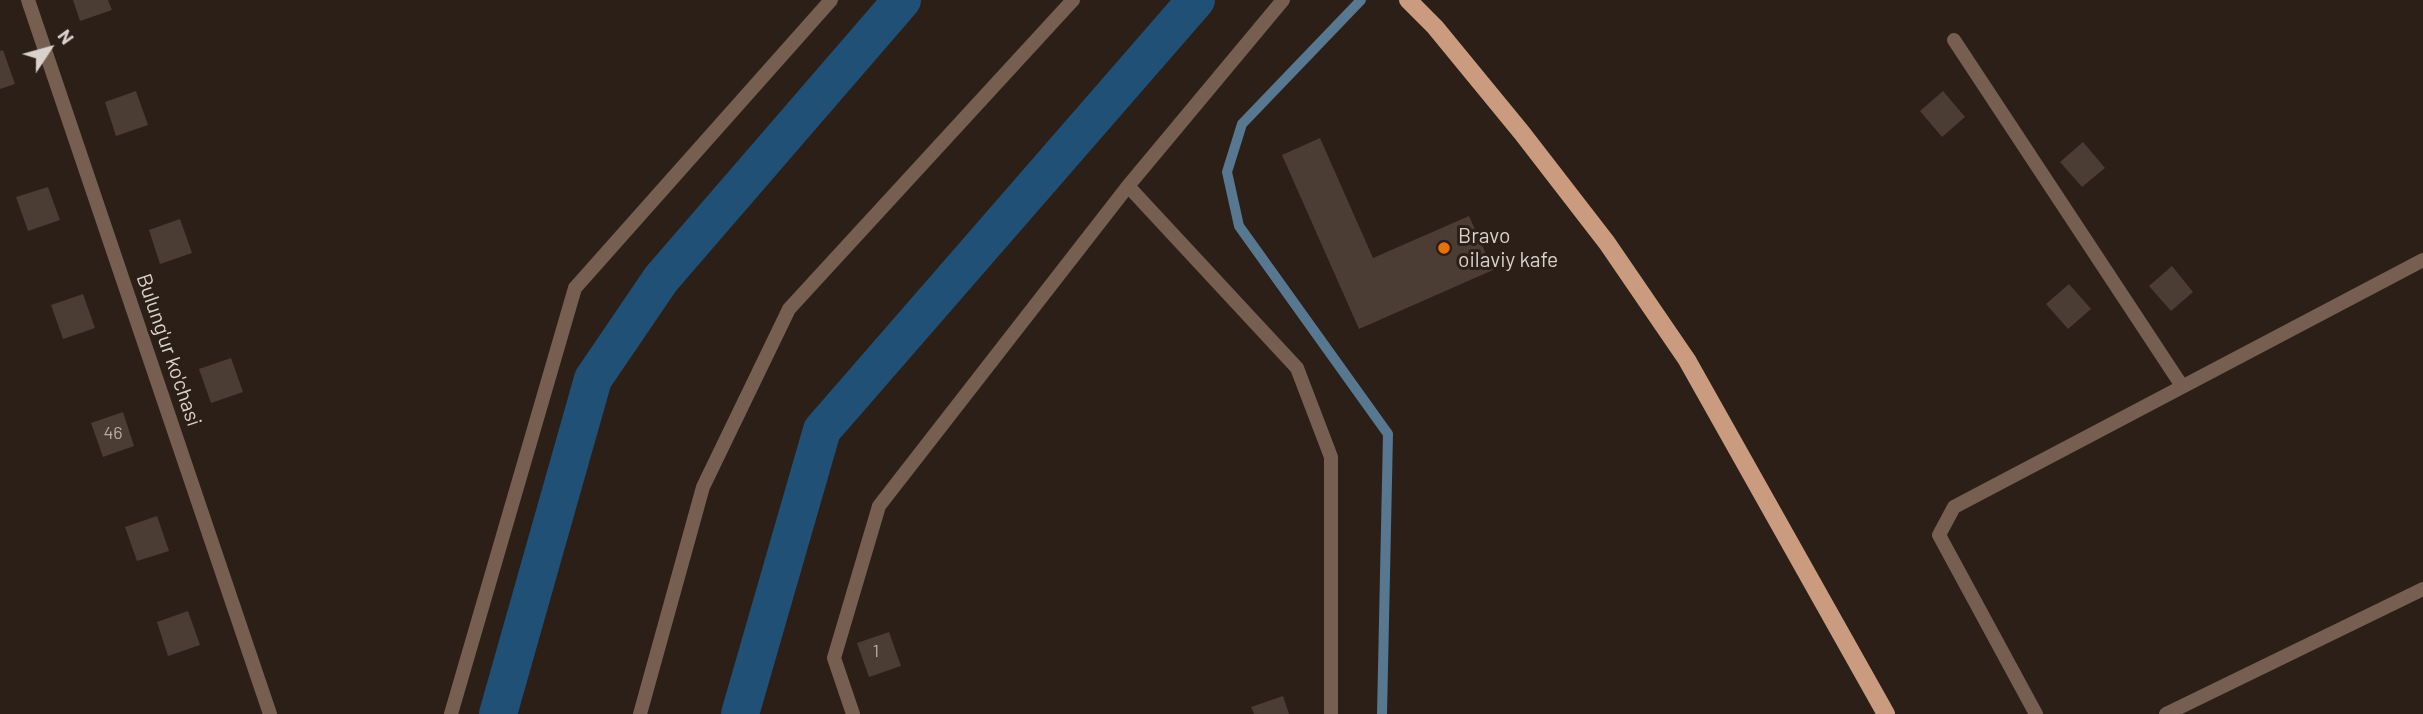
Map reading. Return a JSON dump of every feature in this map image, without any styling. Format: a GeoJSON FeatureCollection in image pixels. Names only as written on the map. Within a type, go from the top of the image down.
{"type":"FeatureCollection","features":[{"type":"Feature","properties":{"kind":"main road"},"geometry":{"type":"LineString","coordinates":[[1408,0],[1435,27],[1531,144],[1607,243],[1686,360],[1886,714]]}},
{"type":"Feature","properties":{"kind":"street","name":"Bulung'ur ko'chasi"},"geometry":{"type":"LineString","coordinates":[[29,0],[270,714]]}},
{"type":"Feature","properties":{"kind":"street"},"geometry":{"type":"LineString","coordinates":[[451,714],[575,288],[831,0]]}},
{"type":"Feature","properties":{"kind":"street"},"geometry":{"type":"LineString","coordinates":[[640,714],[704,487],[789,309],[1073,0]]}},
{"type":"Feature","properties":{"kind":"street"},"geometry":{"type":"LineString","coordinates":[[853,714],[834,658],[879,506],[1128,186],[1283,0]]}},
{"type":"Feature","properties":{"kind":"street"},"geometry":{"type":"LineString","coordinates":[[1954,40],[2182,386]]}},
{"type":"Feature","properties":{"kind":"street"},"geometry":{"type":"LineString","coordinates":[[1128,186],[1297,368],[1331,457],[1331,714]]}},
{"type":"Feature","properties":{"kind":"street"},"geometry":{"type":"LineString","coordinates":[[2036,714],[1938,536],[1954,507],[2423,260]]}},
{"type":"Feature","properties":{"kind":"street"},"geometry":{"type":"LineString","coordinates":[[2166,714],[2189,709],[2423,589]]}},
{"type":"Feature","properties":{"kind":"building"},"geometry":{"type":"Polygon","coordinates":[[[73,0],[108,0],[112,10],[80,21],[73,0]]]}},
{"type":"Feature","properties":{"kind":"building"},"geometry":{"type":"Polygon","coordinates":[[[3,50],[15,84],[0,89],[0,51],[3,50]]]}},
{"type":"Feature","properties":{"kind":"building"},"geometry":{"type":"Polygon","coordinates":[[[136,91],[148,125],[116,136],[105,102],[136,91]]]}},
{"type":"Feature","properties":{"kind":"building"},"geometry":{"type":"Polygon","coordinates":[[[1943,91],[1965,117],[1942,137],[1920,111],[1943,91]]]}},
{"type":"Feature","properties":{"kind":"building"},"geometry":{"type":"Polygon","coordinates":[[[1320,138],[1373,258],[1469,216],[1493,270],[1359,329],[1282,155],[1320,138]]]}},
{"type":"Feature","properties":{"kind":"building"},"geometry":{"type":"Polygon","coordinates":[[[2083,142],[2105,168],[2082,187],[2060,162],[2083,142]]]}},
{"type":"Feature","properties":{"kind":"building"},"geometry":{"type":"Polygon","coordinates":[[[48,187],[60,220],[28,231],[16,197],[48,187]]]}},
{"type":"Feature","properties":{"kind":"building"},"geometry":{"type":"Polygon","coordinates":[[[180,219],[192,253],[160,264],[149,230],[180,219]]]}},
{"type":"Feature","properties":{"kind":"building"},"geometry":{"type":"Polygon","coordinates":[[[2172,266],[2193,292],[2171,311],[2149,286],[2172,266]]]}},
{"type":"Feature","properties":{"kind":"building"},"geometry":{"type":"Polygon","coordinates":[[[2069,284],[2091,309],[2068,329],[2046,304],[2069,284]]]}},
{"type":"Feature","properties":{"kind":"building"},"geometry":{"type":"Polygon","coordinates":[[[83,294],[95,328],[63,339],[51,305],[83,294]]]}},
{"type":"Feature","properties":{"kind":"building"},"geometry":{"type":"Polygon","coordinates":[[[231,358],[243,392],[211,403],[199,369],[231,358]]]}},
{"type":"Feature","properties":{"kind":"building"},"geometry":{"type":"Polygon","coordinates":[[[123,412],[134,446],[103,457],[91,423],[123,412]]]}},
{"type":"Feature","properties":{"kind":"building"},"geometry":{"type":"Polygon","coordinates":[[[157,516],[169,551],[137,561],[125,527],[157,516]]]}},
{"type":"Feature","properties":{"kind":"building"},"geometry":{"type":"Polygon","coordinates":[[[188,611],[200,645],[168,656],[157,622],[188,611]]]}},
{"type":"Feature","properties":{"kind":"building"},"geometry":{"type":"Polygon","coordinates":[[[889,632],[901,666],[869,677],[857,643],[889,632]]]}},
{"type":"Feature","properties":{"kind":"building"},"geometry":{"type":"Polygon","coordinates":[[[1283,696],[1289,714],[1254,714],[1251,707],[1283,696]]]}},
{"type":"Feature","properties":{"kind":"waterway"},"geometry":{"type":"LineString","coordinates":[[498,714],[593,379],[661,279],[902,0]]}},
{"type":"Feature","properties":{"kind":"waterway"},"geometry":{"type":"LineString","coordinates":[[740,714],[822,430],[1196,0]]}},
{"type":"Feature","properties":{"kind":"waterway"},"geometry":{"type":"LineString","coordinates":[[1361,0],[1242,124],[1227,172],[1239,226],[1388,434],[1382,714]]}},
{"type":"Feature","properties":{"kind":"place","name":"Bravo oilaviy kafe"},"geometry":{"type":"Point","coordinates":[1444,248]}}]}
